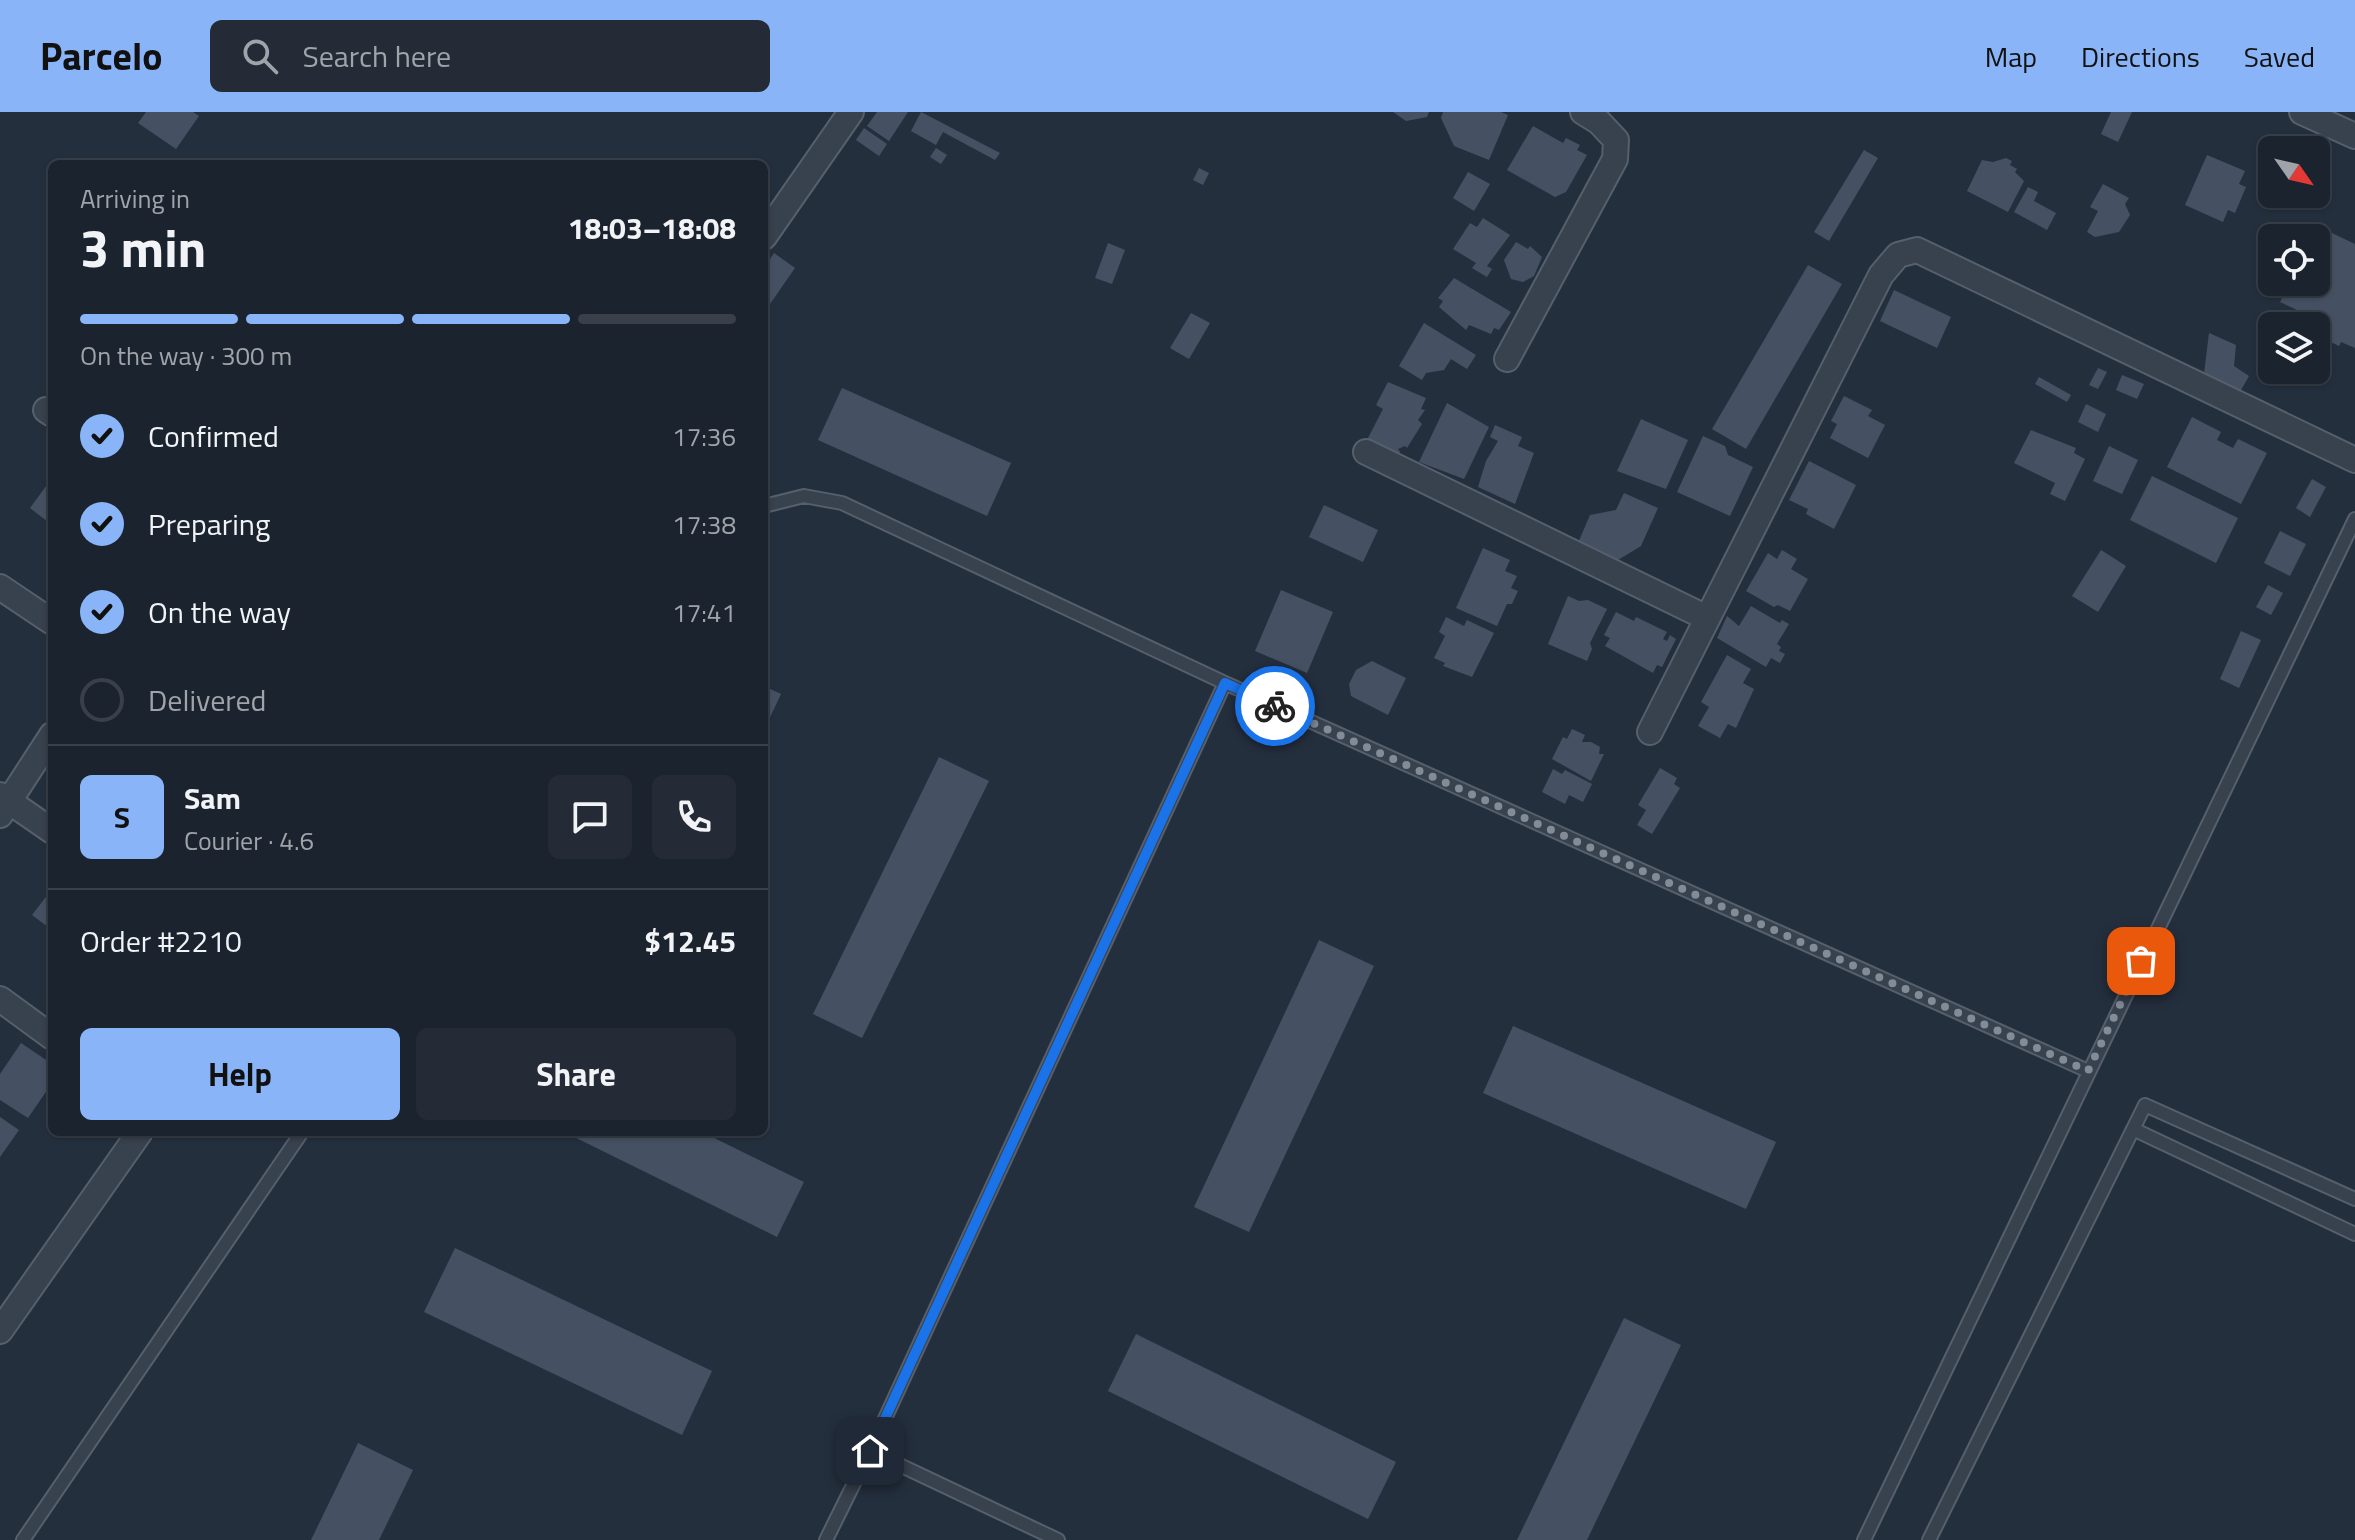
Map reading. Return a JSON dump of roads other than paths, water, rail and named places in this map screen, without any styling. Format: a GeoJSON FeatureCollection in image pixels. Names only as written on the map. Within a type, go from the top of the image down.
{"type":"FeatureCollection","features":[{"type":"Feature","properties":{"kind":"street"},"geometry":{"type":"LineString","coordinates":[[768,231],[851,112]]}},
{"type":"Feature","properties":{"kind":"street"},"geometry":{"type":"LineString","coordinates":[[1507,359],[1615,159],[1616,140],[1599,122],[1583,112]]}},
{"type":"Feature","properties":{"kind":"street"},"geometry":{"type":"LineString","coordinates":[[2302,112],[2355,136]]}},
{"type":"Feature","properties":{"kind":"street"},"geometry":{"type":"LineString","coordinates":[[1650,732],[1881,275],[1898,255],[1917,250],[2355,460]]}},
{"type":"Feature","properties":{"kind":"street"},"geometry":{"type":"LineString","coordinates":[[1366,452],[1707,618]]}},
{"type":"Feature","properties":{"kind":"street"},"geometry":{"type":"LineString","coordinates":[[0,587],[48,619]]}},
{"type":"Feature","properties":{"kind":"street"},"geometry":{"type":"LineString","coordinates":[[48,741],[3,803],[48,829]]}},
{"type":"Feature","properties":{"kind":"street"},"geometry":{"type":"LineString","coordinates":[[0,999],[48,1034]]}},
{"type":"Feature","properties":{"kind":"street"},"geometry":{"type":"LineString","coordinates":[[0,1331],[137,1136]]}},
{"type":"Feature","properties":{"kind":"lane"},"geometry":{"type":"LineString","coordinates":[[768,505],[804,496],[842,503],[1225,683],[2088,1071]]}},
{"type":"Feature","properties":{"kind":"lane"},"geometry":{"type":"LineString","coordinates":[[1864,1540],[2355,519]]}},
{"type":"Feature","properties":{"kind":"lane"},"geometry":{"type":"LineString","coordinates":[[826,1540],[1225,683]]}},
{"type":"Feature","properties":{"kind":"lane"},"geometry":{"type":"LineString","coordinates":[[1929,1540],[2145,1105],[2355,1199]]}},
{"type":"Feature","properties":{"kind":"lane"},"geometry":{"type":"LineString","coordinates":[[2133,1129],[2355,1234]]}},
{"type":"Feature","properties":{"kind":"lane"},"geometry":{"type":"LineString","coordinates":[[23,1540],[299,1136]]}},
{"type":"Feature","properties":{"kind":"lane"},"geometry":{"type":"LineString","coordinates":[[870,1451],[1058,1540]]}}]}
